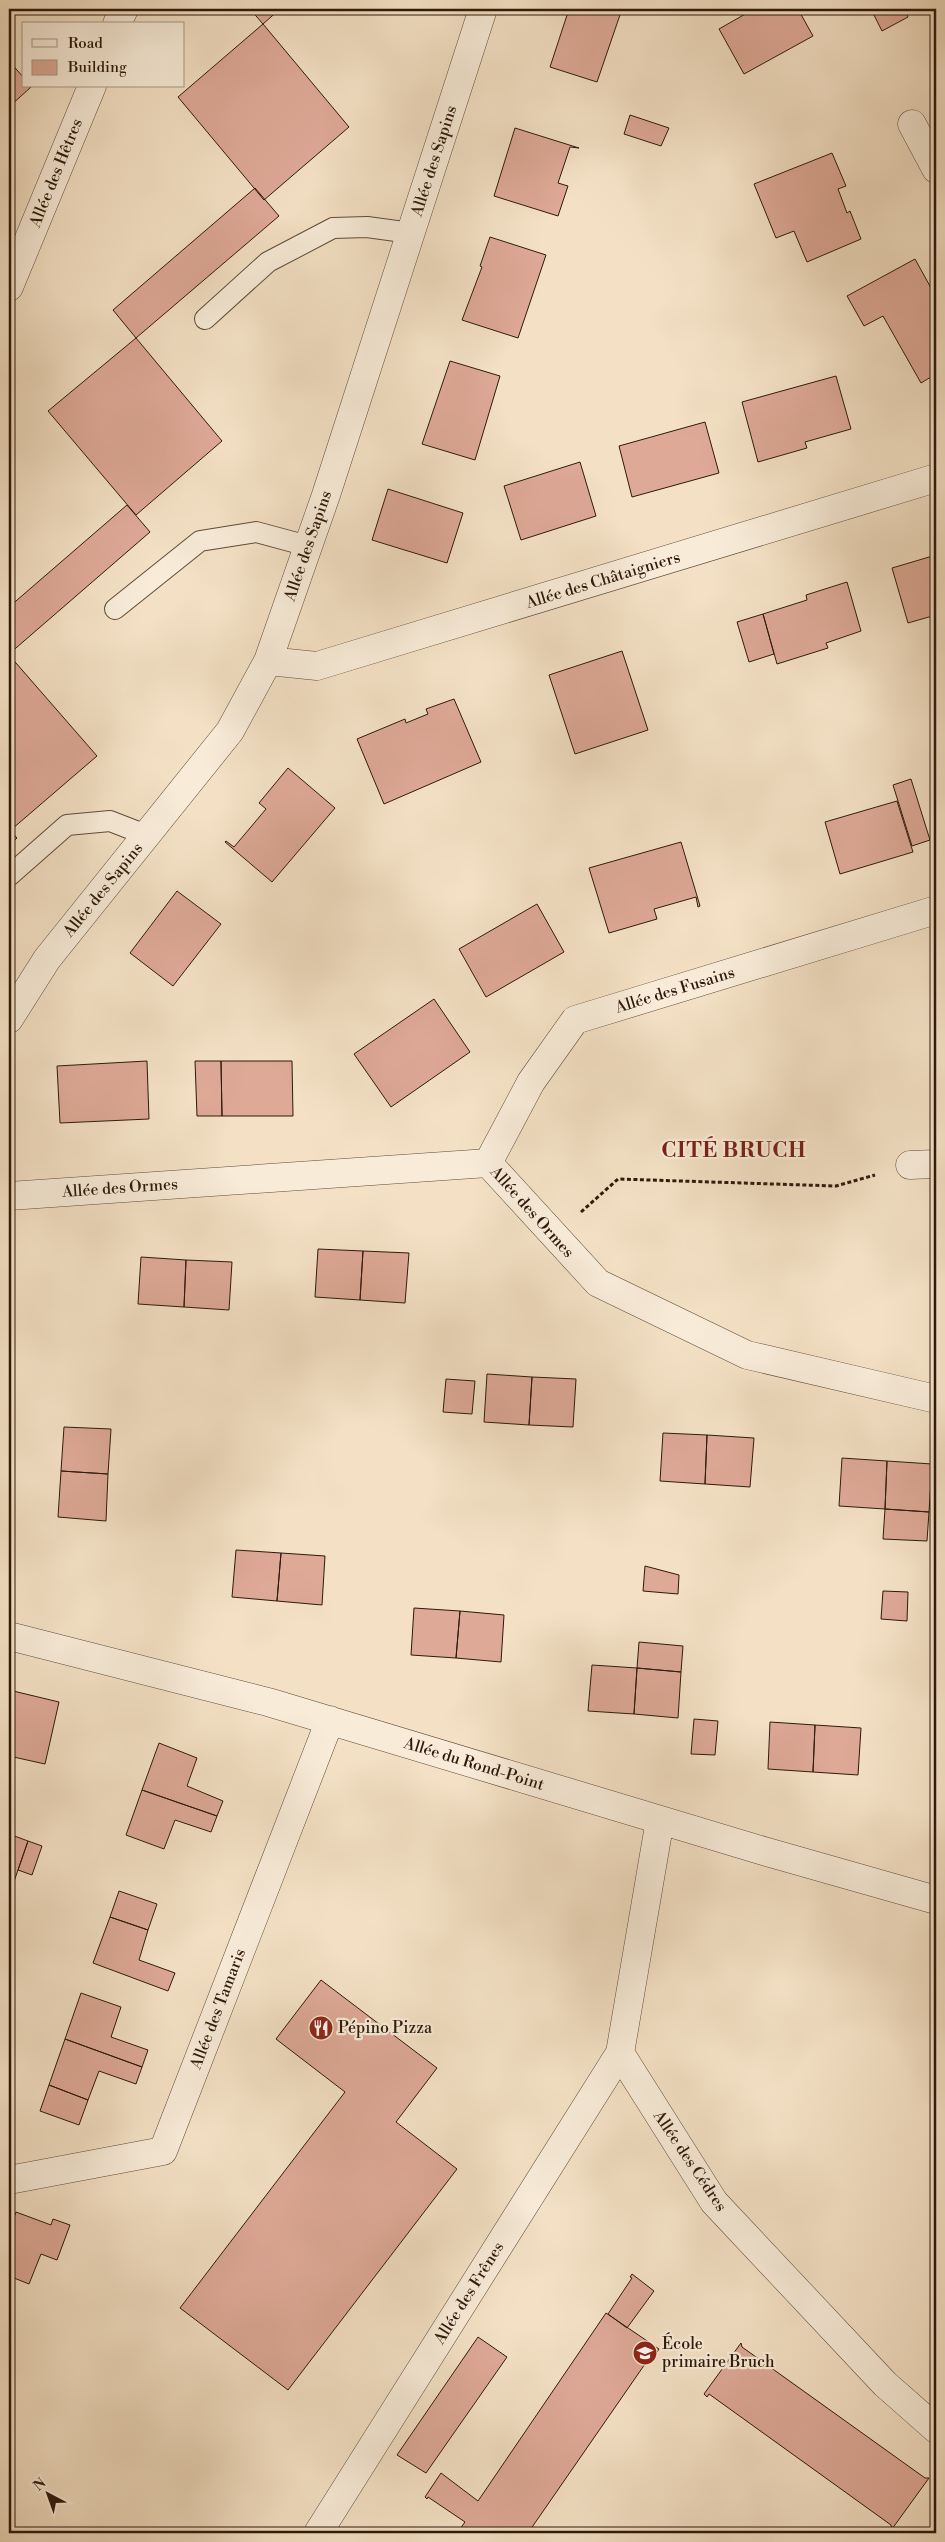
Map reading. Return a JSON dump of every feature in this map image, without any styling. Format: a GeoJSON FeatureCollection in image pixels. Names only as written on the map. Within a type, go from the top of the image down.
{"type":"FeatureCollection","features":[{"type":"Feature","properties":{"kind":"street"},"geometry":{"type":"LineString","coordinates":[[118,22],[124,9]]}},
{"type":"Feature","properties":{"kind":"street","name":"Allée des Sapins"},"geometry":{"type":"LineString","coordinates":[[9,1019],[47,959],[230,731],[268,661],[308,546],[483,9]]}},
{"type":"Feature","properties":{"kind":"street","name":"Allée des Hêtres"},"geometry":{"type":"LineString","coordinates":[[9,287],[91,88]]}},
{"type":"Feature","properties":{"kind":"street"},"geometry":{"type":"LineString","coordinates":[[912,124],[936,169]]}},
{"type":"Feature","properties":{"kind":"street","name":"Allée des Châtaigniers"},"geometry":{"type":"LineString","coordinates":[[268,661],[317,666],[936,478]]}},
{"type":"Feature","properties":{"kind":"street","name":"Allée des Fusains"},"geometry":{"type":"LineString","coordinates":[[488,1163],[531,1082],[575,1020],[936,910]]}},
{"type":"Feature","properties":{"kind":"street","name":"Allée des Ormes"},"geometry":{"type":"LineString","coordinates":[[9,1196],[488,1163],[598,1283],[747,1355],[936,1399]]}},
{"type":"Feature","properties":{"kind":"street","name":"Allée du Rond-Point"},"geometry":{"type":"LineString","coordinates":[[9,1636],[268,1702],[660,1820],[936,1900]]}},
{"type":"Feature","properties":{"kind":"street","name":"Allée des Tamaris"},"geometry":{"type":"LineString","coordinates":[[9,2180],[163,2151],[330,1720]]}},
{"type":"Feature","properties":{"kind":"street"},"geometry":{"type":"LineString","coordinates":[[620,2053],[660,1820]]}},
{"type":"Feature","properties":{"kind":"street","name":"Allée des Cédres"},"geometry":{"type":"LineString","coordinates":[[620,2053],[714,2202],[885,2384],[936,2429]]}},
{"type":"Feature","properties":{"kind":"street","name":"Allée des Frênes"},"geometry":{"type":"LineString","coordinates":[[318,2533],[620,2053]]}},
{"type":"Feature","properties":{"kind":"lane"},"geometry":{"type":"LineString","coordinates":[[205,319],[268,262],[333,228],[367,227],[411,233]]}},
{"type":"Feature","properties":{"kind":"lane"},"geometry":{"type":"LineString","coordinates":[[114,609],[200,541],[256,532],[308,546]]}},
{"type":"Feature","properties":{"kind":"lane"},"geometry":{"type":"LineString","coordinates":[[9,876],[67,825],[110,821],[146,835]]}},
{"type":"Feature","properties":{"kind":"path"},"geometry":{"type":"LineString","coordinates":[[555,1236],[618,1179],[836,1186],[923,1165]]}},
{"type":"Feature","properties":{"kind":"building"},"geometry":{"type":"Polygon","coordinates":[[[250,9],[280,9],[263,24],[250,9]]]}},
{"type":"Feature","properties":{"kind":"building"},"geometry":{"type":"Polygon","coordinates":[[[569,9],[622,9],[597,82],[550,67],[569,9]]]}},
{"type":"Feature","properties":{"kind":"building"},"geometry":{"type":"Polygon","coordinates":[[[754,9],[798,9],[813,36],[744,74],[719,29],[754,9]]]}},
{"type":"Feature","properties":{"kind":"building"},"geometry":{"type":"Polygon","coordinates":[[[871,9],[911,9],[906,12],[908,17],[882,31],[871,9]]]}},
{"type":"Feature","properties":{"kind":"building"},"geometry":{"type":"Polygon","coordinates":[[[263,24],[349,127],[264,200],[178,97],[263,24]]]}},
{"type":"Feature","properties":{"kind":"building"},"geometry":{"type":"Polygon","coordinates":[[[9,61],[22,76],[22,88],[30,88],[9,107],[9,61]]]}},
{"type":"Feature","properties":{"kind":"building"},"geometry":{"type":"Polygon","coordinates":[[[630,115],[669,128],[661,146],[624,134],[630,115]]]}},
{"type":"Feature","properties":{"kind":"building"},"geometry":{"type":"Polygon","coordinates":[[[515,128],[579,148],[570,147],[558,183],[568,186],[558,216],[494,196],[515,128]]]}},
{"type":"Feature","properties":{"kind":"building"},"geometry":{"type":"Polygon","coordinates":[[[832,153],[846,186],[838,189],[847,213],[850,211],[861,239],[807,262],[794,231],[776,238],[754,184],[832,153]]]}},
{"type":"Feature","properties":{"kind":"building"},"geometry":{"type":"Polygon","coordinates":[[[255,188],[279,216],[136,338],[113,310],[255,188]]]}},
{"type":"Feature","properties":{"kind":"building"},"geometry":{"type":"Polygon","coordinates":[[[490,237],[546,255],[518,338],[462,320],[482,267],[480,266],[490,237]]]}},
{"type":"Feature","properties":{"kind":"building"},"geometry":{"type":"Polygon","coordinates":[[[915,259],[936,297],[936,374],[921,383],[883,316],[864,326],[847,296],[915,259]]]}},
{"type":"Feature","properties":{"kind":"building"},"geometry":{"type":"Polygon","coordinates":[[[136,338],[222,441],[136,515],[48,411],[136,338]]]}},
{"type":"Feature","properties":{"kind":"building"},"geometry":{"type":"Polygon","coordinates":[[[450,361],[500,376],[475,460],[422,444],[450,361]]]}},
{"type":"Feature","properties":{"kind":"building"},"geometry":{"type":"Polygon","coordinates":[[[836,376],[851,429],[805,442],[807,448],[758,462],[742,402],[836,376]]]}},
{"type":"Feature","properties":{"kind":"building"},"geometry":{"type":"Polygon","coordinates":[[[705,422],[719,473],[632,497],[619,446],[705,422]]]}},
{"type":"Feature","properties":{"kind":"building"},"geometry":{"type":"Polygon","coordinates":[[[580,462],[596,516],[521,540],[504,486],[580,462]]]}},
{"type":"Feature","properties":{"kind":"building"},"geometry":{"type":"Polygon","coordinates":[[[388,489],[463,513],[447,563],[372,540],[388,489]]]}},
{"type":"Feature","properties":{"kind":"building"},"geometry":{"type":"Polygon","coordinates":[[[127,505],[150,532],[9,654],[9,607],[127,505]]]}},
{"type":"Feature","properties":{"kind":"building"},"geometry":{"type":"Polygon","coordinates":[[[936,555],[936,615],[908,623],[892,568],[936,555]]]}},
{"type":"Feature","properties":{"kind":"building"},"geometry":{"type":"Polygon","coordinates":[[[847,582],[861,631],[826,643],[828,648],[777,664],[763,614],[807,600],[806,595],[847,582]]]}},
{"type":"Feature","properties":{"kind":"building"},"geometry":{"type":"Polygon","coordinates":[[[763,614],[774,654],[749,662],[737,622],[763,614]]]}},
{"type":"Feature","properties":{"kind":"building"},"geometry":{"type":"Polygon","coordinates":[[[622,651],[648,730],[575,754],[549,675],[622,651]]]}},
{"type":"Feature","properties":{"kind":"building"},"geometry":{"type":"Polygon","coordinates":[[[9,655],[97,756],[12,829],[9,826],[9,655]]]}},
{"type":"Feature","properties":{"kind":"building"},"geometry":{"type":"Polygon","coordinates":[[[454,699],[481,762],[384,804],[357,739],[405,719],[406,723],[428,714],[426,709],[454,699]]]}},
{"type":"Feature","properties":{"kind":"building"},"geometry":{"type":"Polygon","coordinates":[[[288,768],[335,808],[272,882],[225,842],[234,847],[266,809],[259,803],[288,768]]]}},
{"type":"Feature","properties":{"kind":"building"},"geometry":{"type":"Polygon","coordinates":[[[911,779],[930,840],[912,846],[893,785],[911,779]]]}},
{"type":"Feature","properties":{"kind":"building"},"geometry":{"type":"Polygon","coordinates":[[[897,801],[913,852],[840,874],[825,822],[897,801]]]}},
{"type":"Feature","properties":{"kind":"building"},"geometry":{"type":"Polygon","coordinates":[[[9,829],[17,838],[9,845],[9,829]]]}},
{"type":"Feature","properties":{"kind":"building"},"geometry":{"type":"Polygon","coordinates":[[[681,842],[700,906],[698,907],[696,897],[654,909],[657,919],[609,933],[589,868],[681,842]]]}},
{"type":"Feature","properties":{"kind":"building"},"geometry":{"type":"Polygon","coordinates":[[[177,891],[221,924],[173,986],[130,953],[177,891]]]}},
{"type":"Feature","properties":{"kind":"building"},"geometry":{"type":"Polygon","coordinates":[[[537,904],[564,952],[486,997],[459,949],[537,904]]]}},
{"type":"Feature","properties":{"kind":"building"},"geometry":{"type":"Polygon","coordinates":[[[434,999],[470,1052],[391,1107],[354,1054],[434,999]]]}},
{"type":"Feature","properties":{"kind":"building"},"geometry":{"type":"Polygon","coordinates":[[[147,1061],[149,1119],[60,1123],[57,1066],[147,1061]]]}},
{"type":"Feature","properties":{"kind":"building"},"geometry":{"type":"Polygon","coordinates":[[[195,1061],[221,1061],[222,1116],[197,1116],[195,1061]]]}},
{"type":"Feature","properties":{"kind":"building"},"geometry":{"type":"Polygon","coordinates":[[[221,1061],[292,1061],[293,1116],[222,1116],[221,1061]]]}},
{"type":"Feature","properties":{"kind":"building"},"geometry":{"type":"Polygon","coordinates":[[[318,1249],[363,1251],[360,1300],[315,1297],[318,1249]]]}},
{"type":"Feature","properties":{"kind":"building"},"geometry":{"type":"Polygon","coordinates":[[[363,1251],[409,1253],[405,1303],[360,1300],[363,1251]]]}},
{"type":"Feature","properties":{"kind":"building"},"geometry":{"type":"Polygon","coordinates":[[[141,1257],[186,1260],[184,1307],[138,1304],[141,1257]]]}},
{"type":"Feature","properties":{"kind":"building"},"geometry":{"type":"Polygon","coordinates":[[[186,1260],[232,1262],[229,1310],[184,1307],[186,1260]]]}},
{"type":"Feature","properties":{"kind":"building"},"geometry":{"type":"Polygon","coordinates":[[[487,1374],[532,1377],[529,1425],[484,1422],[487,1374]]]}},
{"type":"Feature","properties":{"kind":"building"},"geometry":{"type":"Polygon","coordinates":[[[532,1377],[576,1379],[573,1427],[529,1425],[532,1377]]]}},
{"type":"Feature","properties":{"kind":"building"},"geometry":{"type":"Polygon","coordinates":[[[446,1379],[475,1381],[472,1414],[443,1412],[446,1379]]]}},
{"type":"Feature","properties":{"kind":"building"},"geometry":{"type":"Polygon","coordinates":[[[64,1427],[111,1429],[108,1474],[61,1471],[64,1427]]]}},
{"type":"Feature","properties":{"kind":"building"},"geometry":{"type":"Polygon","coordinates":[[[663,1433],[707,1435],[705,1484],[660,1481],[663,1433]]]}},
{"type":"Feature","properties":{"kind":"building"},"geometry":{"type":"Polygon","coordinates":[[[707,1435],[754,1438],[750,1487],[705,1484],[707,1435]]]}},
{"type":"Feature","properties":{"kind":"building"},"geometry":{"type":"Polygon","coordinates":[[[842,1458],[887,1461],[885,1509],[839,1506],[842,1458]]]}},
{"type":"Feature","properties":{"kind":"building"},"geometry":{"type":"Polygon","coordinates":[[[887,1461],[932,1464],[929,1512],[885,1509],[887,1461]]]}},
{"type":"Feature","properties":{"kind":"building"},"geometry":{"type":"Polygon","coordinates":[[[61,1471],[108,1474],[106,1521],[58,1517],[61,1471]]]}},
{"type":"Feature","properties":{"kind":"building"},"geometry":{"type":"Polygon","coordinates":[[[885,1509],[929,1512],[927,1541],[883,1539],[885,1509]]]}},
{"type":"Feature","properties":{"kind":"building"},"geometry":{"type":"Polygon","coordinates":[[[236,1550],[281,1553],[277,1601],[232,1597],[236,1550]]]}},
{"type":"Feature","properties":{"kind":"building"},"geometry":{"type":"Polygon","coordinates":[[[281,1553],[325,1556],[322,1605],[277,1601],[281,1553]]]}},
{"type":"Feature","properties":{"kind":"building"},"geometry":{"type":"Polygon","coordinates":[[[645,1566],[679,1575],[678,1594],[643,1591],[645,1566]]]}},
{"type":"Feature","properties":{"kind":"building"},"geometry":{"type":"Polygon","coordinates":[[[883,1591],[908,1592],[907,1621],[881,1619],[883,1591]]]}},
{"type":"Feature","properties":{"kind":"building"},"geometry":{"type":"Polygon","coordinates":[[[414,1608],[460,1611],[456,1658],[411,1655],[414,1608]]]}},
{"type":"Feature","properties":{"kind":"building"},"geometry":{"type":"Polygon","coordinates":[[[460,1611],[504,1615],[501,1662],[456,1658],[460,1611]]]}},
{"type":"Feature","properties":{"kind":"building"},"geometry":{"type":"Polygon","coordinates":[[[639,1642],[683,1646],[681,1672],[637,1668],[639,1642]]]}},
{"type":"Feature","properties":{"kind":"building"},"geometry":{"type":"Polygon","coordinates":[[[592,1665],[637,1668],[634,1714],[588,1711],[592,1665]]]}},
{"type":"Feature","properties":{"kind":"building"},"geometry":{"type":"Polygon","coordinates":[[[637,1668],[681,1672],[678,1718],[634,1714],[637,1668]]]}},
{"type":"Feature","properties":{"kind":"building"},"geometry":{"type":"Polygon","coordinates":[[[9,1690],[59,1702],[45,1764],[9,1756],[9,1690]]]}},
{"type":"Feature","properties":{"kind":"building"},"geometry":{"type":"Polygon","coordinates":[[[694,1719],[718,1721],[715,1755],[691,1754],[694,1719]]]}},
{"type":"Feature","properties":{"kind":"building"},"geometry":{"type":"Polygon","coordinates":[[[770,1722],[815,1725],[813,1772],[768,1769],[770,1722]]]}},
{"type":"Feature","properties":{"kind":"building"},"geometry":{"type":"Polygon","coordinates":[[[815,1725],[861,1728],[858,1775],[813,1772],[815,1725]]]}},
{"type":"Feature","properties":{"kind":"building"},"geometry":{"type":"Polygon","coordinates":[[[159,1743],[197,1758],[187,1786],[223,1801],[217,1816],[142,1790],[159,1743]]]}},
{"type":"Feature","properties":{"kind":"building"},"geometry":{"type":"Polygon","coordinates":[[[142,1790],[217,1816],[211,1832],[175,1820],[164,1849],[126,1835],[142,1790]]]}},
{"type":"Feature","properties":{"kind":"building"},"geometry":{"type":"Polygon","coordinates":[[[9,1834],[28,1841],[9,1896],[9,1834]]]}},
{"type":"Feature","properties":{"kind":"building"},"geometry":{"type":"Polygon","coordinates":[[[28,1841],[42,1846],[32,1875],[18,1870],[28,1841]]]}},
{"type":"Feature","properties":{"kind":"building"},"geometry":{"type":"Polygon","coordinates":[[[119,1891],[157,1904],[148,1930],[110,1917],[119,1891]]]}},
{"type":"Feature","properties":{"kind":"building"},"geometry":{"type":"Polygon","coordinates":[[[110,1917],[148,1930],[139,1960],[175,1973],[168,1991],[93,1963],[110,1917]]]}},
{"type":"Feature","properties":{"kind":"building"},"geometry":{"type":"Polygon","coordinates":[[[321,1980],[437,2068],[396,2122],[457,2169],[288,2390],[180,2308],[345,2092],[276,2039],[321,1980]]]}},
{"type":"Feature","properties":{"kind":"building"},"geometry":{"type":"Polygon","coordinates":[[[81,1993],[121,2007],[111,2037],[148,2050],[142,2067],[65,2039],[81,1993]]]}},
{"type":"Feature","properties":{"kind":"building"},"geometry":{"type":"Polygon","coordinates":[[[65,2039],[142,2067],[136,2084],[99,2071],[88,2100],[49,2085],[65,2039]]]}},
{"type":"Feature","properties":{"kind":"building"},"geometry":{"type":"Polygon","coordinates":[[[49,2085],[88,2100],[79,2125],[40,2111],[49,2085]]]}},
{"type":"Feature","properties":{"kind":"building"},"geometry":{"type":"Polygon","coordinates":[[[16,2212],[51,2225],[53,2219],[70,2225],[57,2260],[41,2254],[29,2284],[9,2276],[9,2231],[16,2212]]]}},
{"type":"Feature","properties":{"kind":"building"},"geometry":{"type":"Polygon","coordinates":[[[632,2274],[654,2291],[627,2328],[608,2314],[632,2278],[630,2277],[632,2274]]]}},
{"type":"Feature","properties":{"kind":"building"},"geometry":{"type":"Polygon","coordinates":[[[606,2313],[659,2349],[657,2352],[654,2351],[528,2533],[457,2533],[465,2522],[428,2497],[427,2499],[425,2497],[441,2473],[478,2501],[606,2313]]]}},
{"type":"Feature","properties":{"kind":"building"},"geometry":{"type":"Polygon","coordinates":[[[478,2337],[507,2357],[426,2473],[397,2455],[478,2337]]]}},
{"type":"Feature","properties":{"kind":"building"},"geometry":{"type":"Polygon","coordinates":[[[741,2343],[742,2347],[925,2478],[929,2478],[892,2529],[891,2525],[709,2394],[707,2397],[704,2394],[741,2343]]]}},
{"type":"Feature","properties":{"kind":"place","name":"Pépino Pizza"},"geometry":{"type":"Point","coordinates":[321,2028]}},
{"type":"Feature","properties":{"kind":"place","name":"École primaire Bruch"},"geometry":{"type":"Point","coordinates":[645,2353]}},
{"type":"Feature","properties":{"kind":"district","name":"CITÉ BRUCH"},"geometry":{"type":"Point","coordinates":[734,1151]}}]}
